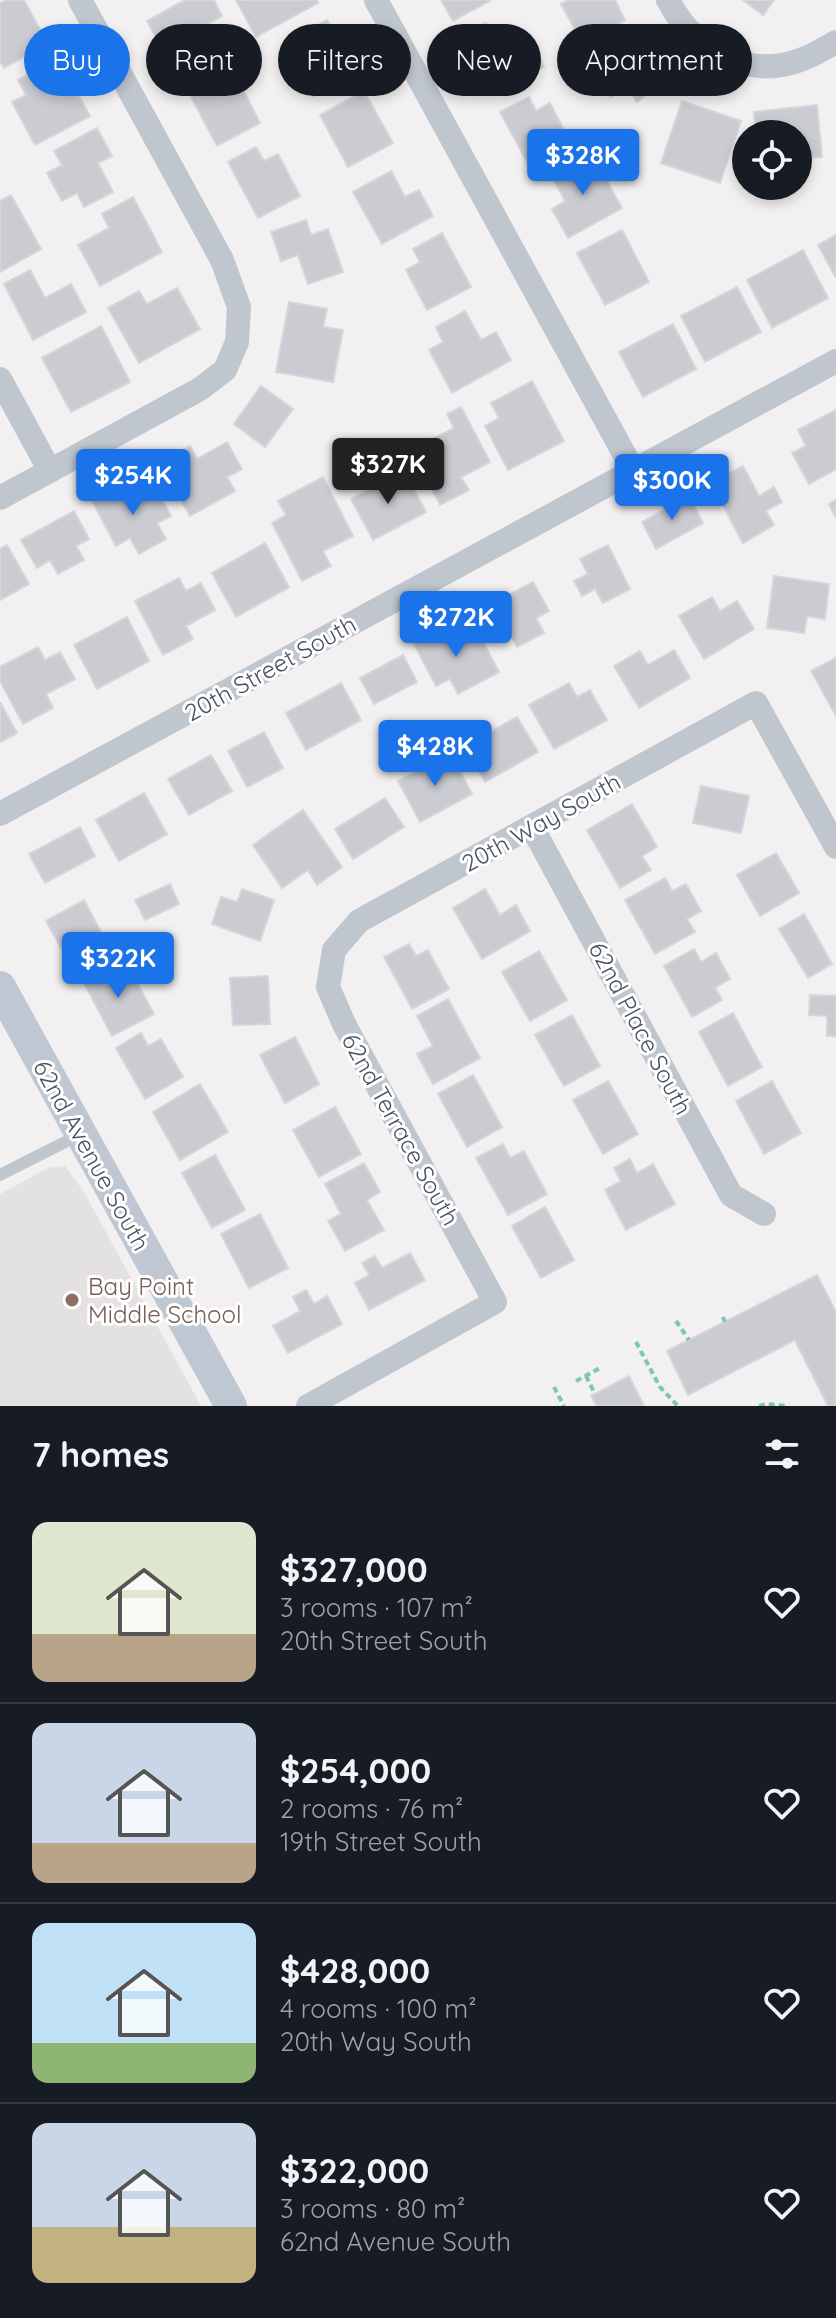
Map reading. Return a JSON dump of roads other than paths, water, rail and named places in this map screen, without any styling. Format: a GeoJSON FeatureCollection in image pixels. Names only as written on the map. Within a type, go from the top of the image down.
{"type":"FeatureCollection","features":[{"type":"Feature","properties":{"kind":"street"},"geometry":{"type":"LineString","coordinates":[[0,498],[200,389],[225,370],[237,342],[239,307],[222,260],[80,0]]}},
{"type":"Feature","properties":{"kind":"street"},"geometry":{"type":"LineString","coordinates":[[376,0],[633,470]]}},
{"type":"Feature","properties":{"kind":"street"},"geometry":{"type":"LineString","coordinates":[[668,0],[677,18],[700,42],[727,60],[762,68],[802,60],[836,42]]}},
{"type":"Feature","properties":{"kind":"street","name":"20th Street South"},"geometry":{"type":"LineString","coordinates":[[0,814],[836,361]]}},
{"type":"Feature","properties":{"kind":"street"},"geometry":{"type":"LineString","coordinates":[[0,379],[50,471]]}},
{"type":"Feature","properties":{"kind":"street","name":"20th Way South"},"geometry":{"type":"LineString","coordinates":[[334,950],[359,921],[756,703],[836,847]]}},
{"type":"Feature","properties":{"kind":"street","name":"62nd Place South"},"geometry":{"type":"LineString","coordinates":[[532,827],[731,1195],[764,1214]]}},
{"type":"Feature","properties":{"kind":"street","name":"62nd Terrace South"},"geometry":{"type":"LineString","coordinates":[[308,1406],[495,1302],[344,1024],[328,987],[334,950]]}},
{"type":"Feature","properties":{"kind":"street","name":"62nd Avenue South"},"geometry":{"type":"LineString","coordinates":[[0,987],[231,1406]]}},
{"type":"Feature","properties":{"kind":"lane"},"geometry":{"type":"LineString","coordinates":[[0,1175],[81,1134]]}},
{"type":"Feature","properties":{"kind":"place","name":"Bay Point Middle School"},"geometry":{"type":"Point","coordinates":[72,1300]}}]}
